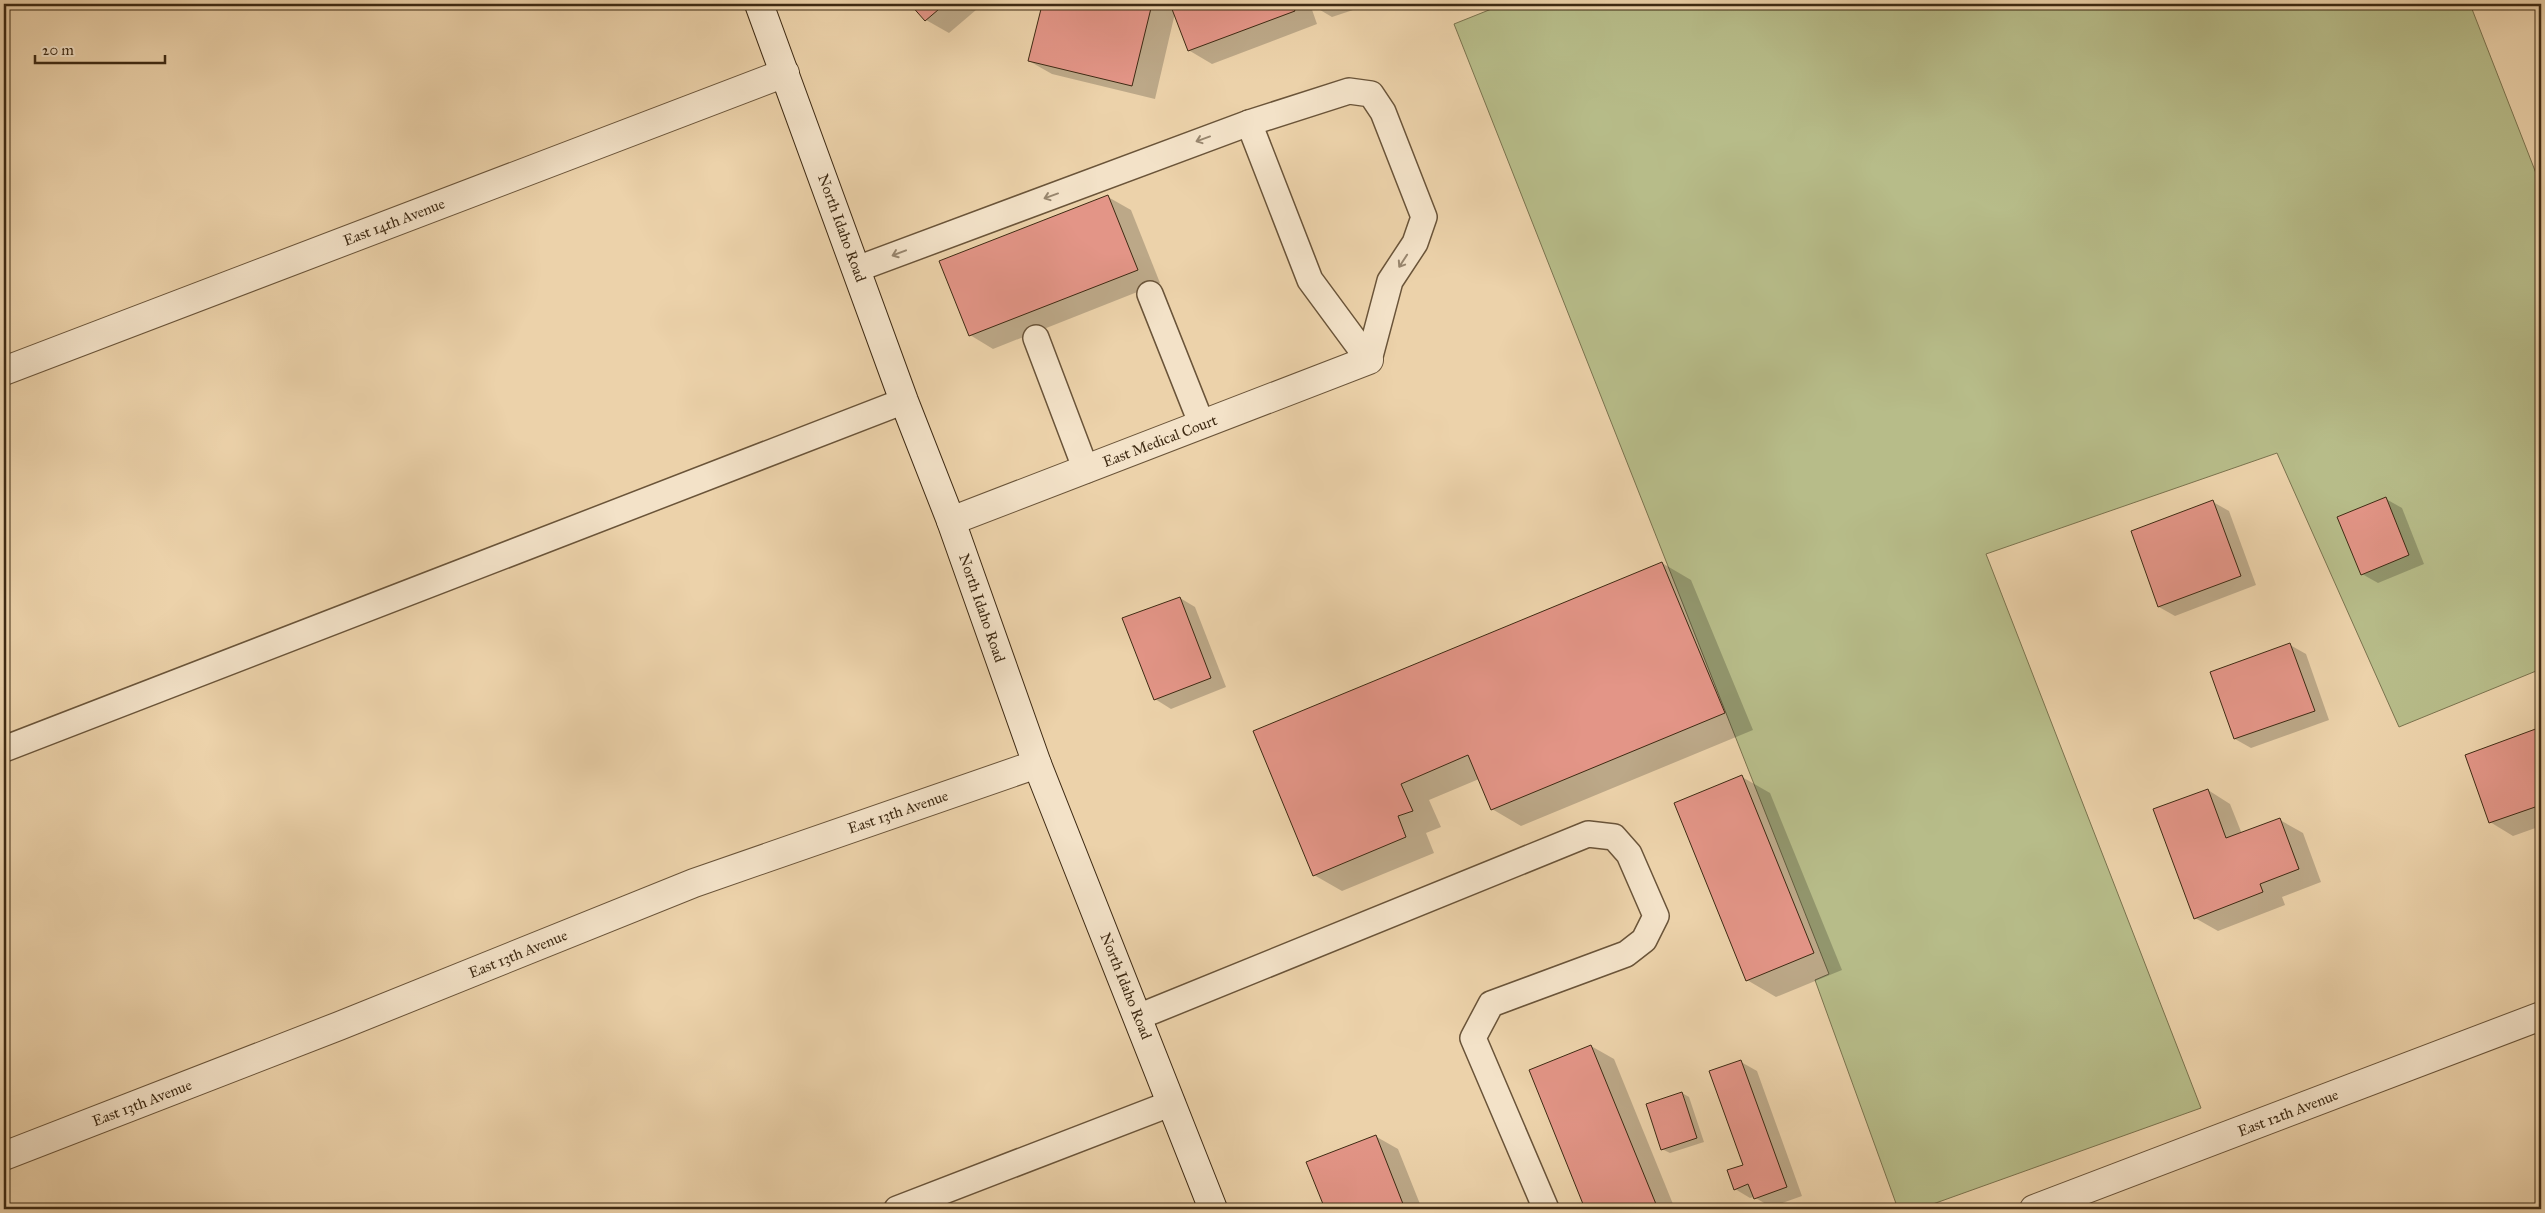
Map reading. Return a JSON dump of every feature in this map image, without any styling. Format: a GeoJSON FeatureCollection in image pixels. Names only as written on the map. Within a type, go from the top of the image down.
{"type":"FeatureCollection","features":[{"type":"Feature","properties":{"kind":"street","name":"North Idaho Road"},"geometry":{"type":"LineString","coordinates":[[758,4],[785,73],[904,401],[951,521],[1037,764],[1213,1209]]}},
{"type":"Feature","properties":{"kind":"street","name":"East 14th Avenue"},"geometry":{"type":"LineString","coordinates":[[4,371],[785,73]]}},
{"type":"Feature","properties":{"kind":"street","name":"East Medical Court"},"geometry":{"type":"LineString","coordinates":[[951,521],[1369,360]]}},
{"type":"Feature","properties":{"kind":"street","name":"East 13th Avenue"},"geometry":{"type":"LineString","coordinates":[[4,1156],[339,1026],[694,883],[1037,764]]}},
{"type":"Feature","properties":{"kind":"street","name":"East 12th Avenue"},"geometry":{"type":"LineString","coordinates":[[2034,1209],[2541,1016]]}},
{"type":"Feature","properties":{"kind":"lane"},"geometry":{"type":"LineString","coordinates":[[857,269],[1249,123],[1348,92],[1371,94],[1383,112],[1424,217],[1415,243],[1390,281],[1369,360]]}},
{"type":"Feature","properties":{"kind":"lane"},"geometry":{"type":"LineString","coordinates":[[1249,123],[1310,280],[1369,360]]}},
{"type":"Feature","properties":{"kind":"lane"},"geometry":{"type":"LineString","coordinates":[[1150,294],[1202,425]]}},
{"type":"Feature","properties":{"kind":"lane"},"geometry":{"type":"LineString","coordinates":[[1036,338],[1086,470]]}},
{"type":"Feature","properties":{"kind":"lane"},"geometry":{"type":"LineString","coordinates":[[4,749],[904,401]]}},
{"type":"Feature","properties":{"kind":"lane"},"geometry":{"type":"LineString","coordinates":[[1138,1017],[1588,834],[1614,837],[1629,854],[1656,916],[1644,940],[1626,954],[1491,1004],[1474,1038],[1546,1209]]}},
{"type":"Feature","properties":{"kind":"lane"},"geometry":{"type":"LineString","coordinates":[[897,1209],[1172,1103]]}},
{"type":"Feature","properties":{"kind":"green space"},"geometry":{"type":"Polygon","coordinates":[[[1504,4],[2470,4],[2541,186],[2541,669],[2399,727],[2277,453],[1986,554],[2201,1108],[1919,1209],[1898,1209],[1815,980],[1829,974],[1454,24],[1504,4]]]}},
{"type":"Feature","properties":{"kind":"building"},"geometry":{"type":"Polygon","coordinates":[[[910,4],[945,4],[925,21],[910,4]]]}},
{"type":"Feature","properties":{"kind":"building"},"geometry":{"type":"Polygon","coordinates":[[[1037,4],[1152,4],[1132,86],[1028,61],[1042,5],[1037,4]]]}},
{"type":"Feature","properties":{"kind":"building"},"geometry":{"type":"Polygon","coordinates":[[[1170,4],[1292,4],[1295,11],[1188,51],[1170,4]]]}},
{"type":"Feature","properties":{"kind":"building"},"geometry":{"type":"Polygon","coordinates":[[[1108,195],[1138,270],[969,336],[939,261],[1108,195]]]}},
{"type":"Feature","properties":{"kind":"building"},"geometry":{"type":"Polygon","coordinates":[[[2386,497],[2409,555],[2361,575],[2337,517],[2386,497]]]}},
{"type":"Feature","properties":{"kind":"building"},"geometry":{"type":"Polygon","coordinates":[[[2213,500],[2241,576],[2158,607],[2131,531],[2213,500]]]}},
{"type":"Feature","properties":{"kind":"building"},"geometry":{"type":"Polygon","coordinates":[[[1662,562],[1725,713],[1491,810],[1468,755],[1401,784],[1413,811],[1398,816],[1406,837],[1313,876],[1253,731],[1662,562]]]}},
{"type":"Feature","properties":{"kind":"building"},"geometry":{"type":"Polygon","coordinates":[[[1180,597],[1211,678],[1154,700],[1122,618],[1180,597]]]}},
{"type":"Feature","properties":{"kind":"building"},"geometry":{"type":"Polygon","coordinates":[[[2290,643],[2315,711],[2234,739],[2210,672],[2290,643]]]}},
{"type":"Feature","properties":{"kind":"building"},"geometry":{"type":"Polygon","coordinates":[[[2541,727],[2541,805],[2489,823],[2465,755],[2541,727]]]}},
{"type":"Feature","properties":{"kind":"building"},"geometry":{"type":"Polygon","coordinates":[[[1742,775],[1814,953],[1746,981],[1674,803],[1742,775]]]}},
{"type":"Feature","properties":{"kind":"building"},"geometry":{"type":"Polygon","coordinates":[[[2208,789],[2226,838],[2280,818],[2299,869],[2260,884],[2263,892],[2194,919],[2153,809],[2208,789]]]}},
{"type":"Feature","properties":{"kind":"building"},"geometry":{"type":"Polygon","coordinates":[[[1591,1045],[1658,1209],[1585,1209],[1529,1070],[1591,1045]]]}},
{"type":"Feature","properties":{"kind":"building"},"geometry":{"type":"Polygon","coordinates":[[[1741,1060],[1787,1187],[1754,1199],[1748,1184],[1734,1190],[1727,1170],[1743,1165],[1709,1071],[1741,1060]]]}},
{"type":"Feature","properties":{"kind":"building"},"geometry":{"type":"Polygon","coordinates":[[[1682,1092],[1697,1138],[1661,1150],[1646,1104],[1682,1092]]]}},
{"type":"Feature","properties":{"kind":"building"},"geometry":{"type":"Polygon","coordinates":[[[1376,1135],[1405,1209],[1325,1209],[1306,1162],[1376,1135]]]}}]}
